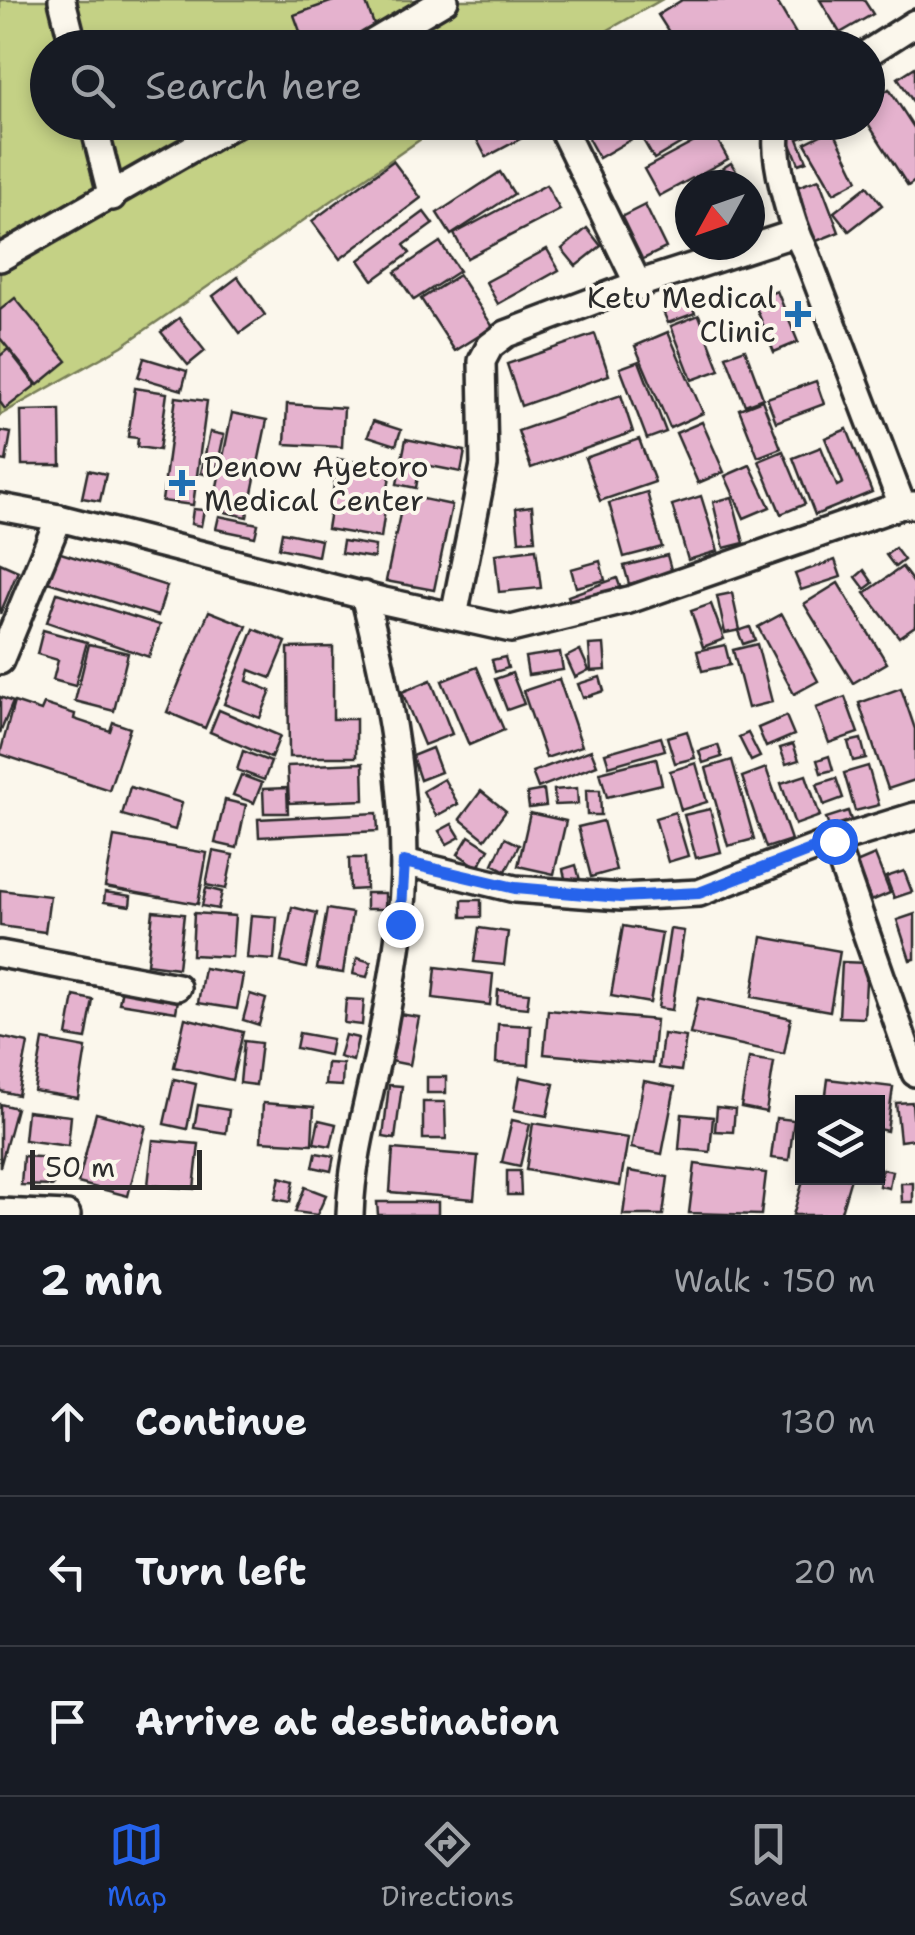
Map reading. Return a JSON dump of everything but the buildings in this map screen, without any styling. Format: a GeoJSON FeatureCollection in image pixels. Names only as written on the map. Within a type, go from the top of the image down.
{"type":"FeatureCollection","features":[{"type":"Feature","properties":{"kind":"street"},"geometry":{"type":"LineString","coordinates":[[62,0],[70,30]]}},
{"type":"Feature","properties":{"kind":"street"},"geometry":{"type":"LineString","coordinates":[[394,30],[444,0]]}},
{"type":"Feature","properties":{"kind":"street"},"geometry":{"type":"LineString","coordinates":[[885,43],[915,24]]}},
{"type":"Feature","properties":{"kind":"street"},"geometry":{"type":"LineString","coordinates":[[98,140],[112,197]]}},
{"type":"Feature","properties":{"kind":"street"},"geometry":{"type":"LineString","coordinates":[[0,258],[208,140]]}},
{"type":"Feature","properties":{"kind":"street"},"geometry":{"type":"LineString","coordinates":[[567,140],[638,284]]}},
{"type":"Feature","properties":{"kind":"street"},"geometry":{"type":"LineString","coordinates":[[0,507],[59,518],[364,596],[511,629],[629,600],[909,505],[796,233],[777,140]]}},
{"type":"Feature","properties":{"kind":"street"},"geometry":{"type":"LineString","coordinates":[[454,616],[484,465],[480,381],[482,362],[490,346],[506,334],[638,284],[796,233]]}},
{"type":"Feature","properties":{"kind":"street"},"geometry":{"type":"LineString","coordinates":[[0,661],[59,518]]}},
{"type":"Feature","properties":{"kind":"street"},"geometry":{"type":"LineString","coordinates":[[350,1215],[351,1175],[385,1021],[400,924],[404,862],[401,789],[387,686],[364,596]]}},
{"type":"Feature","properties":{"kind":"street"},"geometry":{"type":"LineString","coordinates":[[404,862],[515,888],[620,897],[699,893],[834,841],[915,816]]}},
{"type":"Feature","properties":{"kind":"street"},"geometry":{"type":"LineString","coordinates":[[834,841],[915,1073]]}},
{"type":"Feature","properties":{"kind":"street"},"geometry":{"type":"LineString","coordinates":[[0,954],[177,988]]}},
{"type":"Feature","properties":{"kind":"street"},"geometry":{"type":"LineString","coordinates":[[0,1212],[67,1215]]}},
{"type":"Feature","properties":{"kind":"green space"},"geometry":{"type":"Polygon","coordinates":[[[0,0],[661,0],[608,30],[30,30],[30,140],[419,140],[122,346],[0,415],[0,0]]]}},
{"type":"Feature","properties":{"kind":"place","name":"Ketu Medical Clinic"},"geometry":{"type":"Point","coordinates":[798,314]}},
{"type":"Feature","properties":{"kind":"place","name":"Denow Ayetoro Medical Center"},"geometry":{"type":"Point","coordinates":[182,483]}},
{"type":"Feature","properties":{"kind":"route"},"geometry":{"type":"LineString","coordinates":[[400,924],[404,862],[515,888],[620,897],[699,893],[834,841]]}}]}
